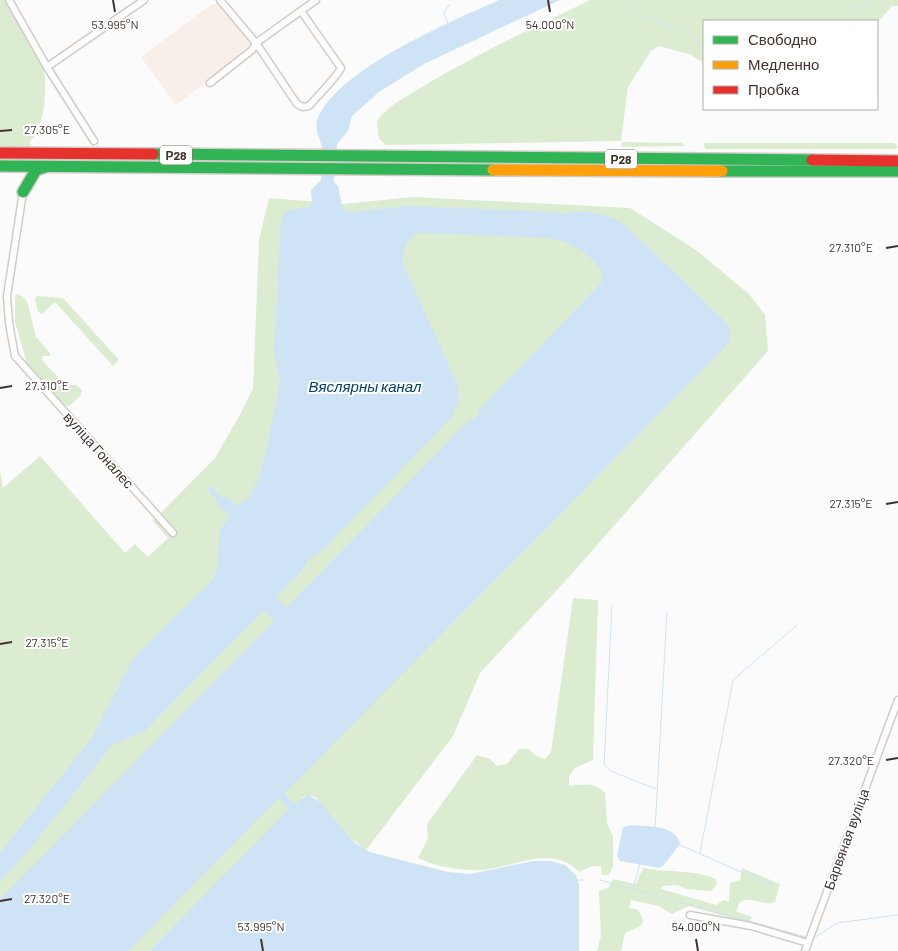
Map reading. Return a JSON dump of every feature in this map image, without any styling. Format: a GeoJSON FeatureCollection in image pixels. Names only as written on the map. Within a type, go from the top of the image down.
{"type":"FeatureCollection","features":[{"type":"Feature","properties":{"kind":"highway","name":"Р28"},"geometry":{"type":"LineString","coordinates":[[0,153],[898,161]]}},
{"type":"Feature","properties":{"kind":"highway","name":"Р28"},"geometry":{"type":"LineString","coordinates":[[0,166],[898,171]]}},
{"type":"Feature","properties":{"kind":"highway"},"geometry":{"type":"LineString","coordinates":[[0,166],[20,172],[23,192]]}},
{"type":"Feature","properties":{"kind":"highway"},"geometry":{"type":"LineString","coordinates":[[23,192],[36,170],[52,166]]}},
{"type":"Feature","properties":{"kind":"street"},"geometry":{"type":"LineString","coordinates":[[9,0],[47,67],[94,141]]}},
{"type":"Feature","properties":{"kind":"street"},"geometry":{"type":"LineString","coordinates":[[47,67],[144,0]]}},
{"type":"Feature","properties":{"kind":"street"},"geometry":{"type":"LineString","coordinates":[[220,0],[256,43],[297,104],[303,107],[310,106],[321,90],[339,73],[341,68],[301,11]]}},
{"type":"Feature","properties":{"kind":"street"},"geometry":{"type":"LineString","coordinates":[[210,83],[252,50],[256,43],[316,0]]}},
{"type":"Feature","properties":{"kind":"street","name":"вуліца Гоналес"},"geometry":{"type":"LineString","coordinates":[[23,192],[7,296],[8,323],[15,356],[173,533]]}},
{"type":"Feature","properties":{"kind":"street","name":"Барвяная вуліца"},"geometry":{"type":"LineString","coordinates":[[805,951],[898,700]]}},
{"type":"Feature","properties":{"kind":"street"},"geometry":{"type":"LineString","coordinates":[[690,915],[751,926],[808,943]]}},
{"type":"Feature","properties":{"kind":"shaded area"},"geometry":{"type":"Polygon","coordinates":[[[219,3],[251,44],[238,54],[239,58],[176,105],[141,57],[212,4],[219,3]]]}},
{"type":"Feature","properties":{"kind":"green space"},"geometry":{"type":"Polygon","coordinates":[[[0,0],[7,0],[33,45],[44,69],[45,98],[42,119],[39,129],[29,142],[34,149],[0,149],[0,0]]]}},
{"type":"Feature","properties":{"kind":"green space"},"geometry":{"type":"Polygon","coordinates":[[[590,0],[898,0],[898,6],[892,6],[878,22],[878,20],[703,20],[703,62],[689,54],[659,46],[651,51],[628,87],[621,141],[386,145],[379,139],[377,121],[386,110],[463,63],[590,0]]]}},
{"type":"Feature","properties":{"kind":"green space"},"geometry":{"type":"Polygon","coordinates":[[[623,142],[682,143],[685,146],[622,147],[621,144],[623,142]]]}},
{"type":"Feature","properties":{"kind":"green space"},"geometry":{"type":"Polygon","coordinates":[[[894,143],[898,147],[896,149],[705,149],[704,144],[894,143]]]}},
{"type":"Feature","properties":{"kind":"green space"},"geometry":{"type":"Polygon","coordinates":[[[413,197],[630,208],[696,250],[749,294],[765,315],[768,351],[568,578],[480,673],[453,736],[366,850],[348,836],[316,798],[312,796],[303,797],[149,951],[0,951],[0,470],[3,488],[40,456],[125,553],[135,544],[148,557],[168,538],[153,521],[215,458],[253,388],[259,240],[269,198],[342,204],[413,197]]]}},
{"type":"Feature","properties":{"kind":"green space"},"geometry":{"type":"Polygon","coordinates":[[[19,294],[27,301],[36,337],[50,353],[50,356],[43,356],[42,360],[65,385],[76,385],[82,390],[81,395],[69,406],[62,405],[27,364],[15,322],[15,295],[19,294]]]}},
{"type":"Feature","properties":{"kind":"green space"},"geometry":{"type":"Polygon","coordinates":[[[37,296],[63,298],[119,360],[113,366],[55,302],[42,314],[38,312],[35,299],[37,296]]]}},
{"type":"Feature","properties":{"kind":"green space"},"geometry":{"type":"Polygon","coordinates":[[[573,598],[598,600],[593,760],[575,768],[569,776],[569,786],[593,785],[605,793],[607,823],[613,836],[613,866],[609,875],[602,875],[601,866],[592,866],[579,872],[557,859],[532,859],[494,868],[474,870],[440,866],[418,858],[428,838],[427,824],[477,755],[490,759],[497,766],[507,764],[519,749],[529,749],[536,756],[545,759],[551,752],[573,598]]]}},
{"type":"Feature","properties":{"kind":"green space"},"geometry":{"type":"Polygon","coordinates":[[[643,868],[689,872],[716,879],[717,884],[711,891],[686,889],[677,885],[662,886],[661,889],[716,905],[724,900],[729,902],[730,883],[740,880],[742,868],[780,884],[775,902],[766,903],[744,900],[740,902],[736,911],[752,917],[749,923],[689,906],[672,914],[658,906],[631,900],[629,908],[638,910],[642,916],[643,920],[640,926],[625,933],[621,951],[597,951],[601,936],[599,891],[608,888],[613,879],[636,884],[643,868]]]}},
{"type":"Feature","properties":{"kind":"water","name":"Вяслярны канал"},"geometry":{"type":"Polygon","coordinates":[[[499,0],[560,0],[424,64],[379,92],[352,116],[348,131],[337,144],[334,182],[338,186],[343,210],[350,212],[409,206],[557,212],[565,214],[583,212],[609,216],[626,226],[725,321],[730,331],[730,337],[726,346],[284,794],[294,804],[308,795],[320,802],[355,843],[370,852],[448,872],[470,874],[533,861],[550,861],[565,865],[576,875],[579,885],[579,951],[149,951],[289,809],[279,798],[128,951],[0,951],[0,899],[274,621],[264,610],[145,731],[112,745],[34,844],[0,881],[0,853],[91,739],[134,657],[213,580],[217,568],[220,530],[230,517],[216,503],[218,501],[207,489],[211,486],[222,498],[225,496],[238,506],[249,497],[259,477],[280,381],[274,351],[281,219],[286,211],[309,207],[312,201],[311,190],[321,180],[322,153],[316,127],[317,120],[329,101],[347,83],[370,65],[425,34],[499,0]],[[420,233],[408,241],[404,249],[403,264],[457,383],[459,401],[451,418],[323,550],[308,560],[301,572],[276,597],[286,608],[468,421],[470,422],[480,413],[478,411],[602,282],[598,266],[584,252],[566,243],[549,238],[420,233]]]}},
{"type":"Feature","properties":{"kind":"water"},"geometry":{"type":"Polygon","coordinates":[[[631,825],[667,830],[673,833],[680,844],[663,866],[659,868],[620,861],[617,856],[623,827],[631,825]]]}},
{"type":"Feature","properties":{"kind":"waterway"},"geometry":{"type":"LineString","coordinates":[[627,0],[633,12],[691,34],[703,48]]}},
{"type":"Feature","properties":{"kind":"waterway"},"geometry":{"type":"LineString","coordinates":[[849,20],[854,11],[872,0]]}},
{"type":"Feature","properties":{"kind":"waterway"},"geometry":{"type":"LineString","coordinates":[[448,24],[444,13],[449,5]]}},
{"type":"Feature","properties":{"kind":"waterway"},"geometry":{"type":"LineString","coordinates":[[612,606],[604,765],[611,771],[658,790]]}},
{"type":"Feature","properties":{"kind":"waterway"},"geometry":{"type":"LineString","coordinates":[[655,830],[667,611]]}},
{"type":"Feature","properties":{"kind":"waterway"},"geometry":{"type":"LineString","coordinates":[[700,853],[733,680],[797,625]]}},
{"type":"Feature","properties":{"kind":"waterway"},"geometry":{"type":"LineString","coordinates":[[680,845],[773,886]]}},
{"type":"Feature","properties":{"kind":"waterway"},"geometry":{"type":"LineString","coordinates":[[633,889],[640,863]]}},
{"type":"Feature","properties":{"kind":"waterway"},"geometry":{"type":"LineString","coordinates":[[578,880],[585,880]]}},
{"type":"Feature","properties":{"kind":"waterway"},"geometry":{"type":"LineString","coordinates":[[600,880],[806,937]]}},
{"type":"Feature","properties":{"kind":"waterway"},"geometry":{"type":"LineString","coordinates":[[814,938],[837,923],[898,915]]}},
{"type":"Feature","properties":{"kind":"traffic: fast"},"geometry":{"type":"LineString","coordinates":[[153,154],[812,160]]}},
{"type":"Feature","properties":{"kind":"traffic: fast"},"geometry":{"type":"LineString","coordinates":[[0,166],[493,170]]}},
{"type":"Feature","properties":{"kind":"traffic: fast"},"geometry":{"type":"LineString","coordinates":[[23,192],[36,170],[45,167]]}},
{"type":"Feature","properties":{"kind":"traffic: fast"},"geometry":{"type":"LineString","coordinates":[[722,171],[898,171]]}},
{"type":"Feature","properties":{"kind":"traffic: slow"},"geometry":{"type":"LineString","coordinates":[[493,170],[722,171]]}},
{"type":"Feature","properties":{"kind":"traffic: jam"},"geometry":{"type":"LineString","coordinates":[[0,153],[153,154]]}},
{"type":"Feature","properties":{"kind":"traffic: jam"},"geometry":{"type":"LineString","coordinates":[[812,160],[898,161]]}}]}
